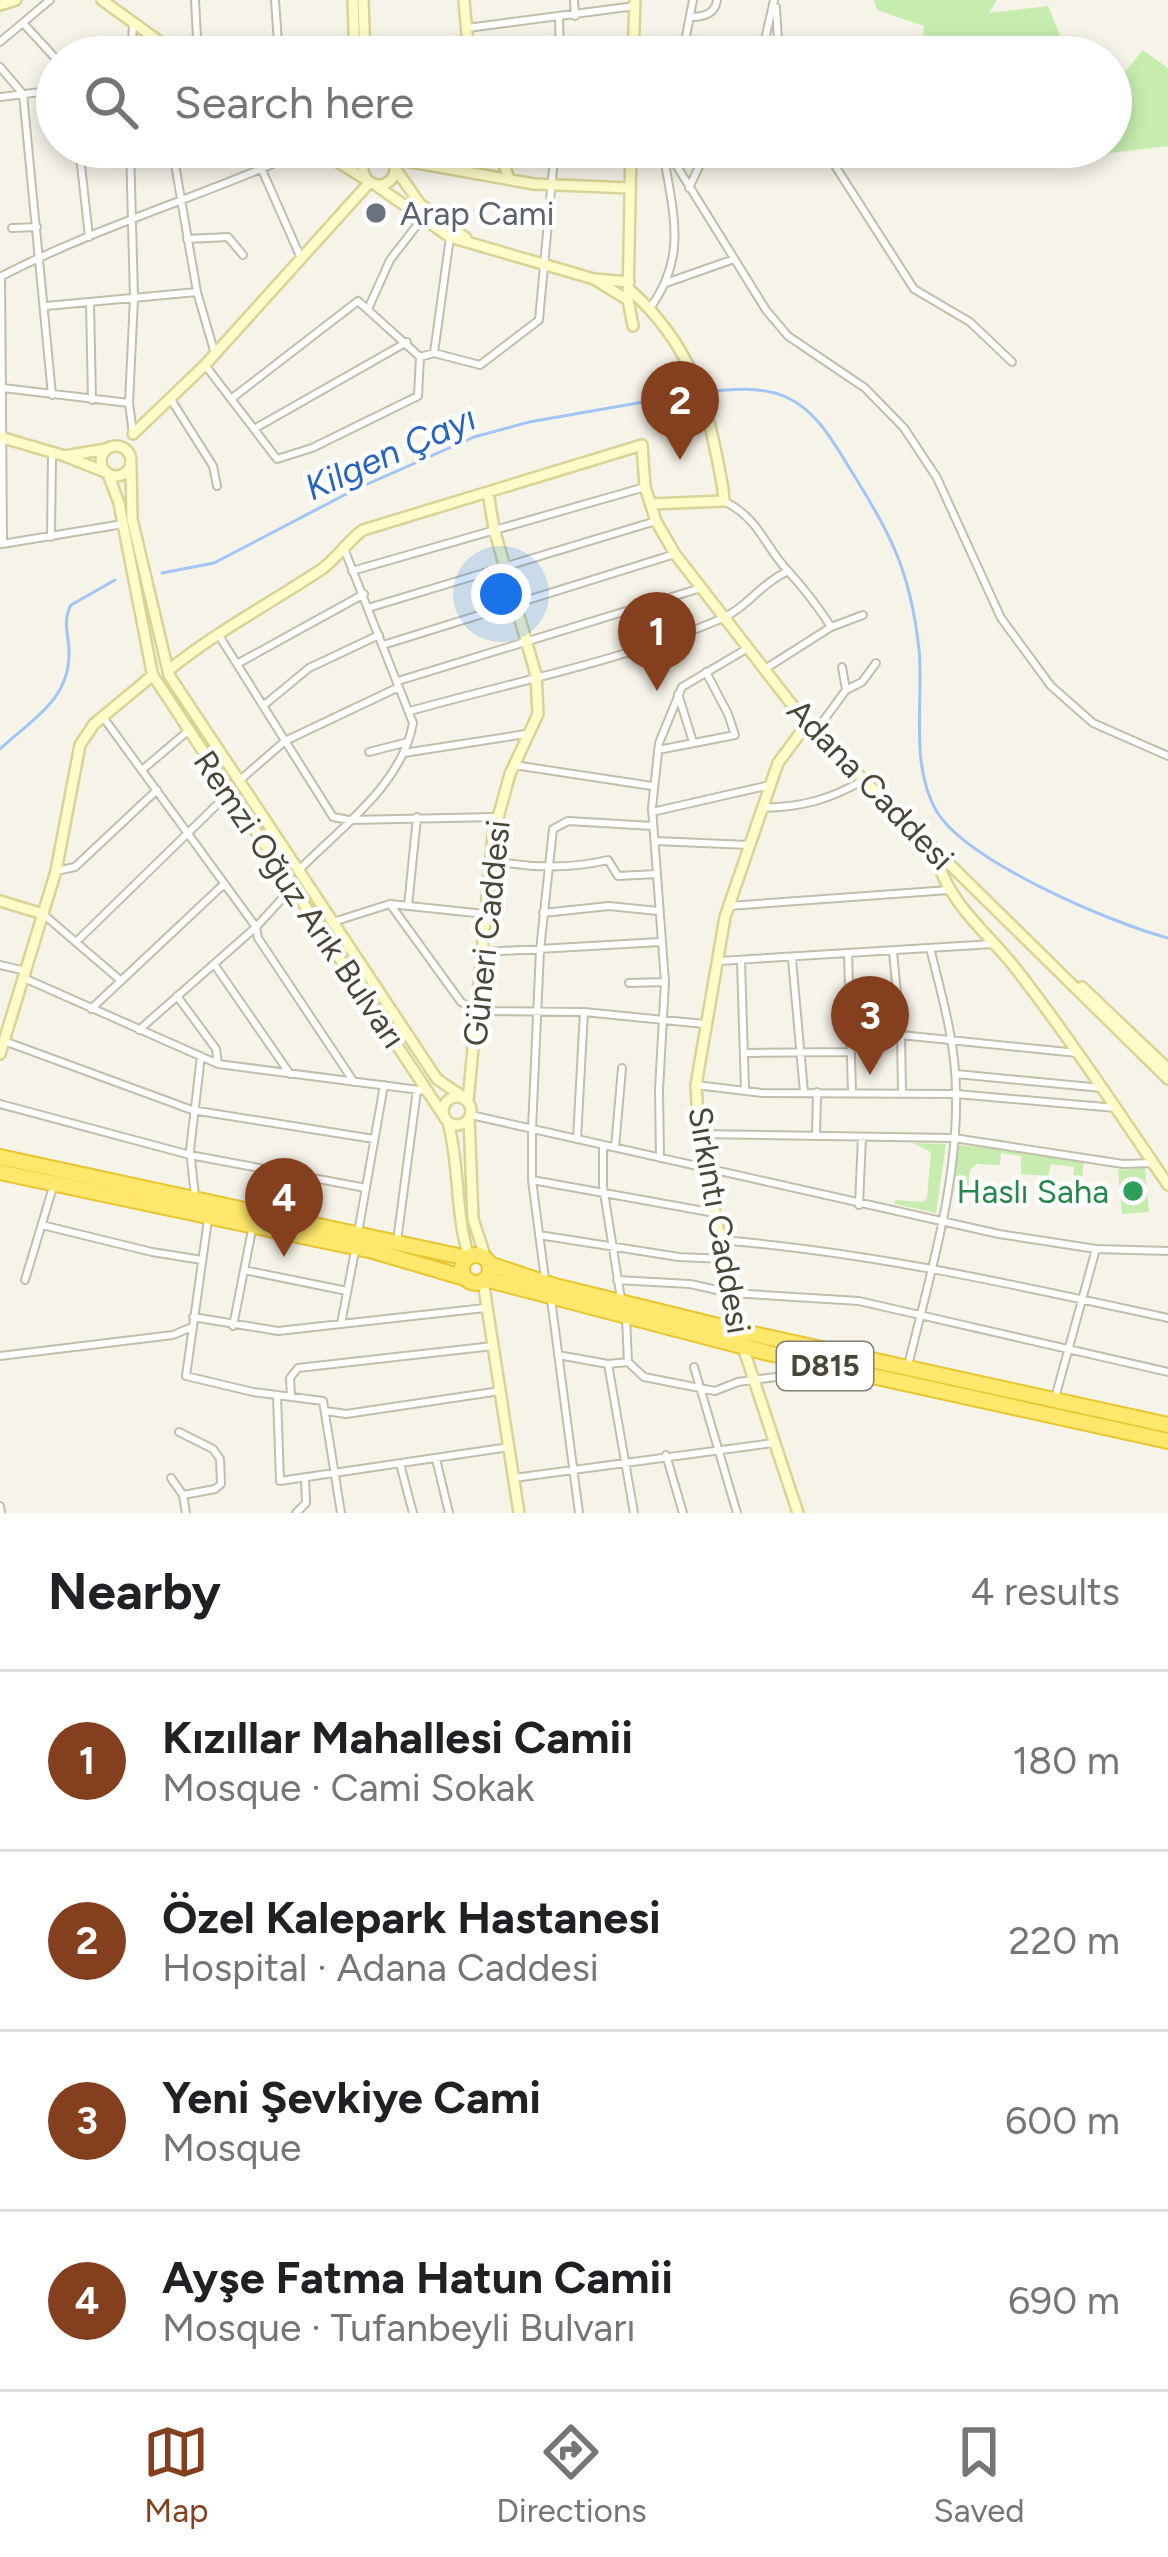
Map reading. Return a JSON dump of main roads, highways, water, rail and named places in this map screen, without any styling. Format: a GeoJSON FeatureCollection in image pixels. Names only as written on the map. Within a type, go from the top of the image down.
{"type":"FeatureCollection","features":[{"type":"Feature","properties":{"kind":"highway","name":"D815"},"geometry":{"type":"LineString","coordinates":[[0,1157],[196,1199],[357,1240],[419,1262],[546,1283],[624,1310],[741,1339],[1168,1425]]}},
{"type":"Feature","properties":{"kind":"highway","name":"D815"},"geometry":{"type":"LineString","coordinates":[[0,1172],[253,1226],[397,1242],[468,1257]]}},
{"type":"Feature","properties":{"kind":"highway"},"geometry":{"type":"LineString","coordinates":[[468,1257],[462,1268],[479,1273]]}},
{"type":"Feature","properties":{"kind":"highway","name":"D815"},"geometry":{"type":"LineString","coordinates":[[479,1273],[551,1299],[624,1310]]}},
{"type":"Feature","properties":{"kind":"highway","name":"D815"},"geometry":{"type":"LineString","coordinates":[[741,1339],[803,1361],[1168,1441]]}},
{"type":"Feature","properties":{"kind":"main road"},"geometry":{"type":"LineString","coordinates":[[0,5],[16,0]]}},
{"type":"Feature","properties":{"kind":"main road"},"geometry":{"type":"LineString","coordinates":[[353,0],[354,36]]}},
{"type":"Feature","properties":{"kind":"main road"},"geometry":{"type":"LineString","coordinates":[[363,0],[364,36]]}},
{"type":"Feature","properties":{"kind":"main road"},"geometry":{"type":"LineString","coordinates":[[464,0],[468,36]]}},
{"type":"Feature","properties":{"kind":"main road"},"geometry":{"type":"LineString","coordinates":[[100,1],[150,36]]}},
{"type":"Feature","properties":{"kind":"main road"},"geometry":{"type":"LineString","coordinates":[[634,36],[635,3]]}},
{"type":"Feature","properties":{"kind":"main road"},"geometry":{"type":"LineString","coordinates":[[347,168],[450,237],[629,291],[650,308],[692,367],[709,415],[724,501],[651,504]]}},
{"type":"Feature","properties":{"kind":"main road"},"geometry":{"type":"LineString","coordinates":[[363,168],[370,182]]}},
{"type":"Feature","properties":{"kind":"main road"},"geometry":{"type":"LineString","coordinates":[[65,456],[120,446],[134,434],[205,365],[370,182],[388,182],[390,168]]}},
{"type":"Feature","properties":{"kind":"main road"},"geometry":{"type":"LineString","coordinates":[[397,168],[413,197],[470,242]]}},
{"type":"Feature","properties":{"kind":"main road"},"geometry":{"type":"LineString","coordinates":[[450,168],[552,184],[630,188]]}},
{"type":"Feature","properties":{"kind":"main road"},"geometry":{"type":"LineString","coordinates":[[505,168],[509,178]]}},
{"type":"Feature","properties":{"kind":"main road"},"geometry":{"type":"LineString","coordinates":[[631,168],[633,326]]}},
{"type":"Feature","properties":{"kind":"main road"},"geometry":{"type":"LineString","coordinates":[[594,279],[629,291]]}},
{"type":"Feature","properties":{"kind":"main road","name":"Remzi Oğuz Arık Bulvarı"},"geometry":{"type":"LineString","coordinates":[[134,434],[132,519],[168,670],[437,1078],[466,1100]]}},
{"type":"Feature","properties":{"kind":"main road"},"geometry":{"type":"LineString","coordinates":[[2,438],[122,475],[131,463],[120,446]]}},
{"type":"Feature","properties":{"kind":"main road","name":"Adana Caddesi"},"geometry":{"type":"LineString","coordinates":[[488,492],[642,445],[645,487],[656,521],[675,554],[811,728],[1168,1079]]}},
{"type":"Feature","properties":{"kind":"main road","name":"Remzi Oğuz Arık Bulvarı"},"geometry":{"type":"LineString","coordinates":[[106,449],[101,463],[123,524],[154,676],[446,1120]]}},
{"type":"Feature","properties":{"kind":"main road"},"geometry":{"type":"LineString","coordinates":[[0,1054],[56,871],[80,746],[103,717],[154,676],[157,665],[168,670],[328,566],[363,530],[488,492]]}},
{"type":"Feature","properties":{"kind":"main road","name":"Güneri Caddesi"},"geometry":{"type":"LineString","coordinates":[[488,492],[536,675],[538,707],[497,817],[466,1100],[472,1219],[519,1513]]}},
{"type":"Feature","properties":{"kind":"main road","name":"Sırkıntı Caddesi"},"geometry":{"type":"LineString","coordinates":[[798,1513],[741,1339],[699,1134],[697,1085],[728,906],[778,763],[811,728]]}},
{"type":"Feature","properties":{"kind":"main road"},"geometry":{"type":"LineString","coordinates":[[908,823],[1168,1069]]}},
{"type":"Feature","properties":{"kind":"main road"},"geometry":{"type":"LineString","coordinates":[[934,850],[942,879],[1077,1053],[1168,1185]]}},
{"type":"Feature","properties":{"kind":"main road"},"geometry":{"type":"LineString","coordinates":[[952,893],[970,885]]}},
{"type":"Feature","properties":{"kind":"main road"},"geometry":{"type":"LineString","coordinates":[[0,901],[43,914]]}},
{"type":"Feature","properties":{"kind":"main road"},"geometry":{"type":"LineString","coordinates":[[466,1100],[455,1096],[447,1100],[446,1120],[458,1166],[468,1257]]}},
{"type":"Feature","properties":{"kind":"main road"},"geometry":{"type":"LineString","coordinates":[[446,1120],[456,1125],[470,1117]]}},
{"type":"Feature","properties":{"kind":"waterway","name":"Kilgen Çayı"},"geometry":{"type":"LineString","coordinates":[[704,392],[756,390],[796,403],[828,435],[875,510],[910,595],[919,649],[923,774],[937,812],[953,831],[1043,888],[1168,938]]}},
{"type":"Feature","properties":{"kind":"waterway","name":"Kilgen Çayı"},"geometry":{"type":"LineString","coordinates":[[162,573],[214,563],[354,490],[474,437],[529,422],[695,393]]}},
{"type":"Feature","properties":{"kind":"waterway","name":"Kilgen Çayı"},"geometry":{"type":"LineString","coordinates":[[0,749],[46,708],[63,683],[71,605],[115,580]]}},
{"type":"Feature","properties":{"kind":"place","name":"Arap Cami"},"geometry":{"type":"Point","coordinates":[376,213]}},
{"type":"Feature","properties":{"kind":"place","name":"Özel Kalepark Hastanesi"},"geometry":{"type":"Point","coordinates":[680,460]}},
{"type":"Feature","properties":{"kind":"place","name":"Kızıllar Mahallesi Camii"},"geometry":{"type":"Point","coordinates":[657,691]}},
{"type":"Feature","properties":{"kind":"place","name":"Yeni Şevkiye Cami"},"geometry":{"type":"Point","coordinates":[870,1075]}},
{"type":"Feature","properties":{"kind":"place","name":"Haslı Saha"},"geometry":{"type":"Point","coordinates":[1133,1191]}},
{"type":"Feature","properties":{"kind":"place","name":"Ayşe Fatma Hatun Camii"},"geometry":{"type":"Point","coordinates":[284,1257]}}]}
